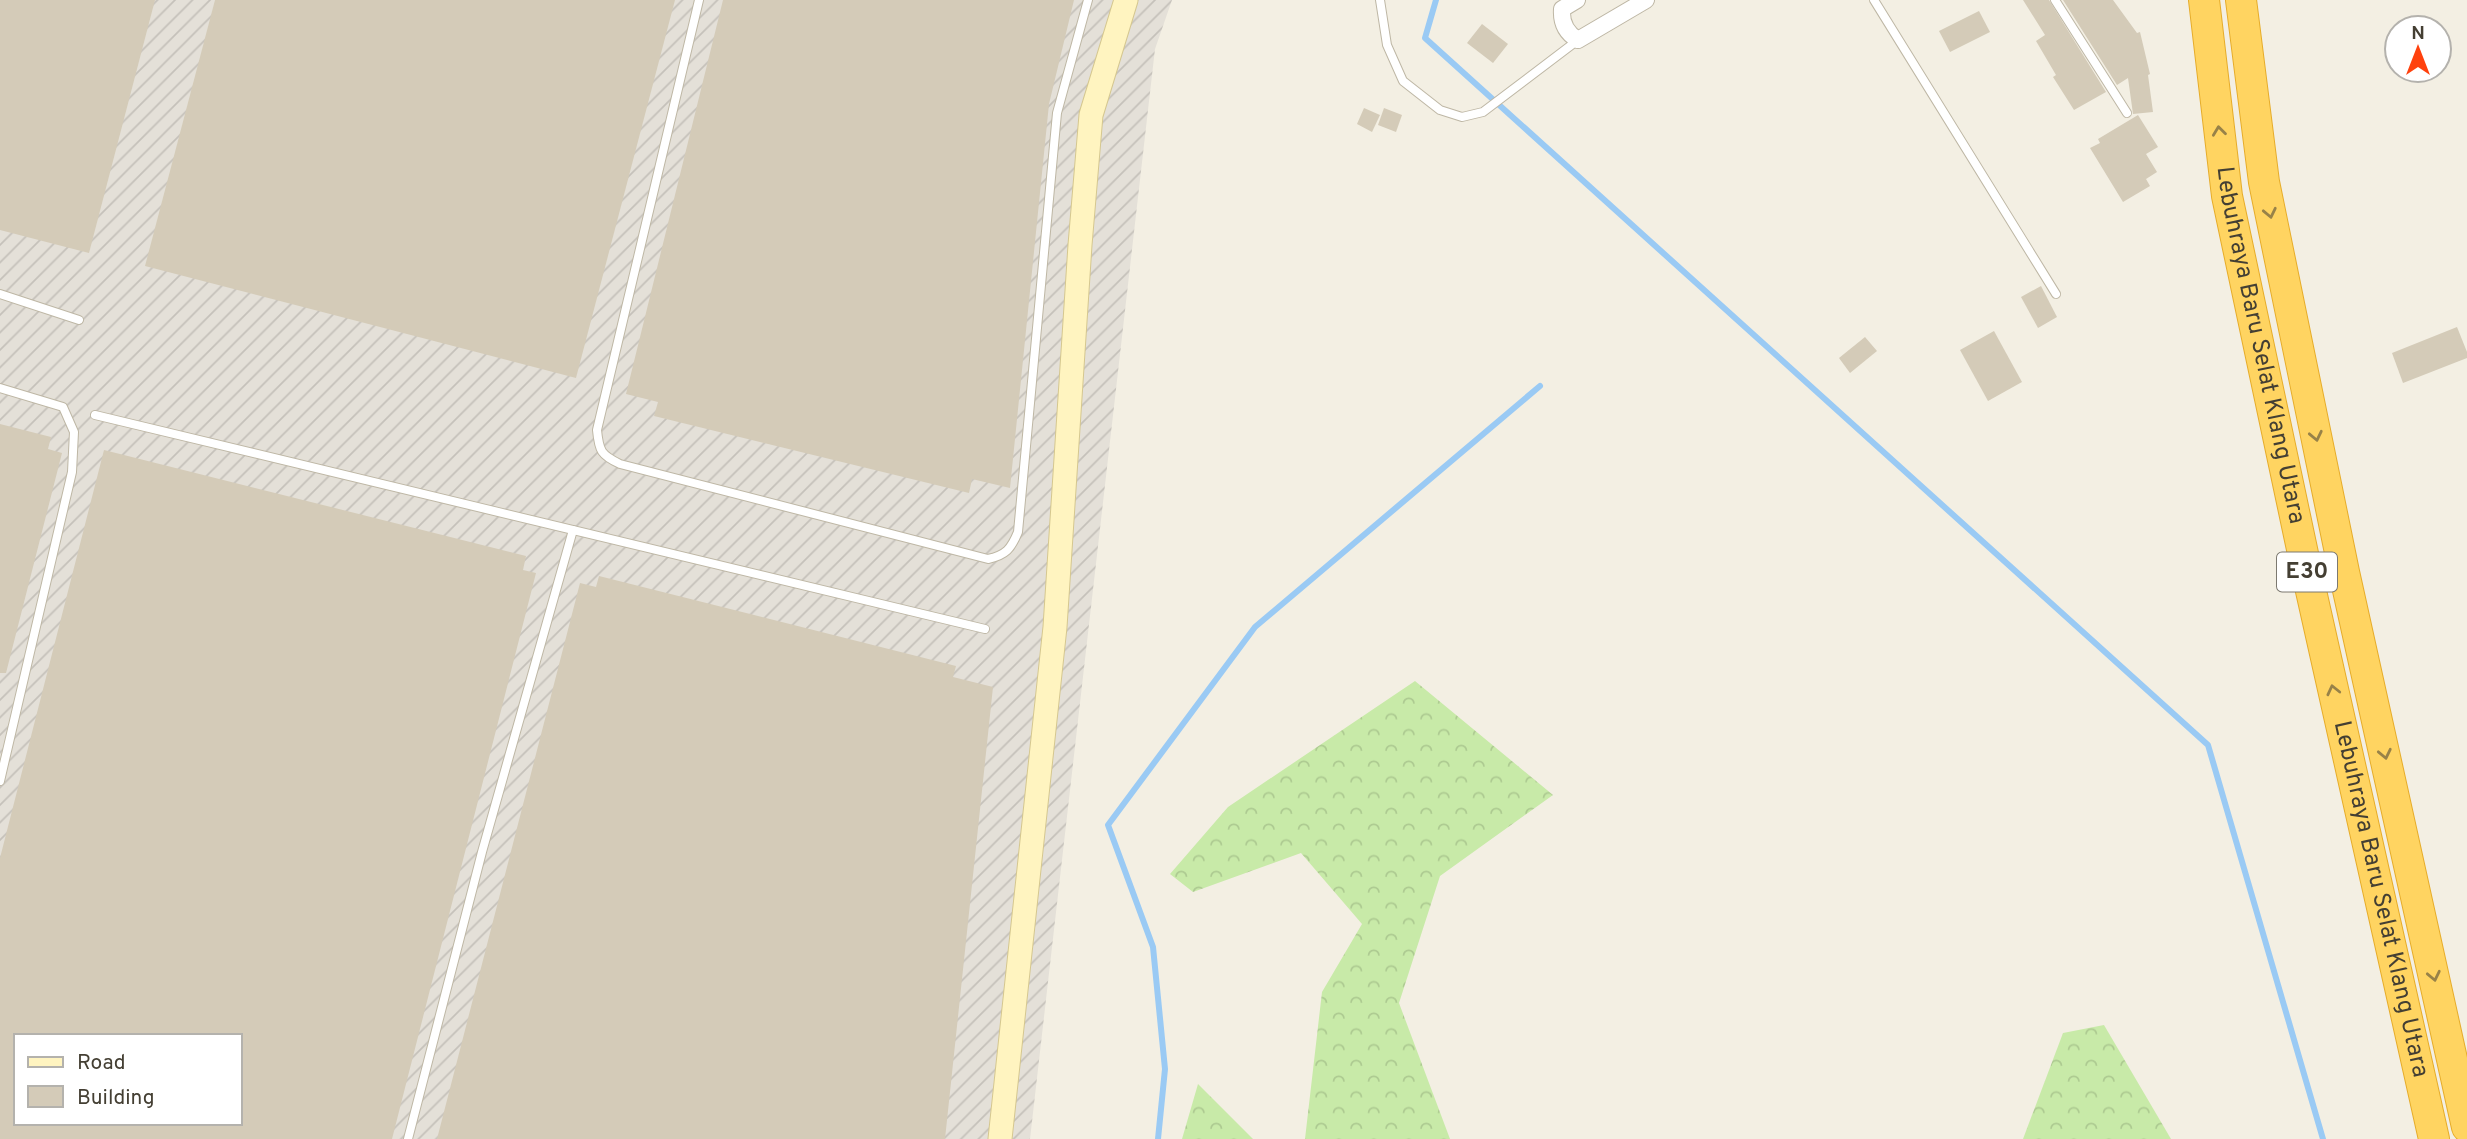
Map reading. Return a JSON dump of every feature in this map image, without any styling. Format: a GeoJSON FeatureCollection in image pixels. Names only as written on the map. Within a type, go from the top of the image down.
{"type":"FeatureCollection","features":[{"type":"Feature","properties":{"kind":"highway","name":"Lebuhraya Baru Selat Klang Utara"},"geometry":{"type":"LineString","coordinates":[[2204,0],[2227,196],[2309,582],[2434,1139]]}},
{"type":"Feature","properties":{"kind":"highway","name":"Lebuhraya Baru Selat Klang Utara"},"geometry":{"type":"LineString","coordinates":[[2241,0],[2267,196],[2344,572],[2467,1127]]}},
{"type":"Feature","properties":{"kind":"street"},"geometry":{"type":"LineString","coordinates":[[1000,1139],[1055,626],[1091,115],[1126,0]]}},
{"type":"Feature","properties":{"kind":"street"},"geometry":{"type":"LineString","coordinates":[[1577,0],[1562,9],[1561,20],[1578,40],[1646,0]]}},
{"type":"Feature","properties":{"kind":"lane"},"geometry":{"type":"LineString","coordinates":[[699,0],[597,430],[604,456],[620,464],[988,559],[1003,556],[1013,546],[1018,532],[1057,113],[1088,0]]}},
{"type":"Feature","properties":{"kind":"lane"},"geometry":{"type":"LineString","coordinates":[[1380,0],[1387,45],[1403,81],[1440,110],[1462,117],[1483,113],[1578,40]]}},
{"type":"Feature","properties":{"kind":"lane"},"geometry":{"type":"LineString","coordinates":[[1874,0],[2056,294]]}},
{"type":"Feature","properties":{"kind":"lane"},"geometry":{"type":"LineString","coordinates":[[2055,0],[2127,113]]}},
{"type":"Feature","properties":{"kind":"lane"},"geometry":{"type":"LineString","coordinates":[[0,294],[79,320]]}},
{"type":"Feature","properties":{"kind":"lane"},"geometry":{"type":"LineString","coordinates":[[0,387],[63,407],[74,432],[72,472],[0,781]]}},
{"type":"Feature","properties":{"kind":"lane"},"geometry":{"type":"LineString","coordinates":[[95,415],[985,629]]}},
{"type":"Feature","properties":{"kind":"lane"},"geometry":{"type":"LineString","coordinates":[[408,1139],[482,852],[573,530]]}},
{"type":"Feature","properties":{"kind":"shaded area"},"geometry":{"type":"Polygon","coordinates":[[[0,0],[1172,0],[1155,49],[1030,1139],[0,1139],[0,0]]]}},
{"type":"Feature","properties":{"kind":"green space"},"geometry":{"type":"Polygon","coordinates":[[[1415,681],[1553,795],[1440,876],[1399,1003],[1450,1139],[1305,1139],[1322,992],[1362,924],[1301,853],[1193,892],[1170,874],[1228,807],[1415,681]]]}},
{"type":"Feature","properties":{"kind":"green space"},"geometry":{"type":"Polygon","coordinates":[[[2104,1025],[2171,1139],[2023,1139],[2063,1033],[2104,1025]]]}},
{"type":"Feature","properties":{"kind":"green space"},"geometry":{"type":"Polygon","coordinates":[[[1198,1084],[1253,1139],[1182,1139],[1198,1084]]]}},
{"type":"Feature","properties":{"kind":"building"},"geometry":{"type":"Polygon","coordinates":[[[0,0],[155,0],[89,253],[0,230],[0,0]]]}},
{"type":"Feature","properties":{"kind":"building"},"geometry":{"type":"Polygon","coordinates":[[[215,0],[675,0],[576,378],[145,266],[215,0]]]}},
{"type":"Feature","properties":{"kind":"building"},"geometry":{"type":"Polygon","coordinates":[[[723,0],[1074,0],[1049,104],[1010,488],[972,479],[969,493],[654,416],[658,402],[626,394],[723,0]]]}},
{"type":"Feature","properties":{"kind":"building"},"geometry":{"type":"Polygon","coordinates":[[[2023,0],[2049,0],[2106,92],[2074,110],[2053,77],[2056,75],[2036,41],[2045,35],[2023,0]]]}},
{"type":"Feature","properties":{"kind":"building"},"geometry":{"type":"Polygon","coordinates":[[[2063,0],[2113,0],[2137,33],[2140,32],[2150,74],[2153,112],[2133,114],[2128,78],[2117,85],[2063,0]]]}},
{"type":"Feature","properties":{"kind":"building"},"geometry":{"type":"Polygon","coordinates":[[[1979,11],[1990,32],[1950,52],[1939,31],[1979,11]]]}},
{"type":"Feature","properties":{"kind":"building"},"geometry":{"type":"Polygon","coordinates":[[[1482,24],[1508,44],[1493,63],[1467,43],[1482,24]]]}},
{"type":"Feature","properties":{"kind":"building"},"geometry":{"type":"Polygon","coordinates":[[[1364,108],[1380,115],[1372,132],[1357,124],[1364,108]]]}},
{"type":"Feature","properties":{"kind":"building"},"geometry":{"type":"Polygon","coordinates":[[[1384,108],[1402,115],[1396,132],[1378,125],[1384,108]]]}},
{"type":"Feature","properties":{"kind":"building"},"geometry":{"type":"Polygon","coordinates":[[[2138,115],[2158,147],[2146,154],[2157,172],[2146,179],[2150,186],[2123,202],[2090,148],[2100,143],[2098,139],[2138,115]]]}},
{"type":"Feature","properties":{"kind":"building"},"geometry":{"type":"Polygon","coordinates":[[[2041,286],[2057,317],[2038,328],[2021,297],[2041,286]]]}},
{"type":"Feature","properties":{"kind":"building"},"geometry":{"type":"Polygon","coordinates":[[[2457,327],[2467,358],[2403,383],[2392,353],[2457,327]]]}},
{"type":"Feature","properties":{"kind":"building"},"geometry":{"type":"Polygon","coordinates":[[[1994,331],[2022,382],[1988,401],[1960,350],[1994,331]]]}},
{"type":"Feature","properties":{"kind":"building"},"geometry":{"type":"Polygon","coordinates":[[[1865,337],[1877,351],[1850,373],[1839,358],[1865,337]]]}},
{"type":"Feature","properties":{"kind":"building"},"geometry":{"type":"Polygon","coordinates":[[[0,424],[51,437],[48,449],[62,453],[6,673],[0,673],[0,424]]]}},
{"type":"Feature","properties":{"kind":"building"},"geometry":{"type":"Polygon","coordinates":[[[104,450],[526,556],[523,570],[536,573],[392,1139],[0,1139],[0,858],[104,450]]]}},
{"type":"Feature","properties":{"kind":"building"},"geometry":{"type":"Polygon","coordinates":[[[599,576],[956,666],[953,677],[993,687],[945,1139],[437,1139],[580,583],[596,587],[599,576]]]}},
{"type":"Feature","properties":{"kind":"waterway"},"geometry":{"type":"LineString","coordinates":[[1436,0],[1425,38],[2208,745],[2323,1139]]}},
{"type":"Feature","properties":{"kind":"waterway"},"geometry":{"type":"LineString","coordinates":[[1158,1139],[1165,1069],[1153,947],[1108,825],[1255,627],[1540,386]]}}]}
